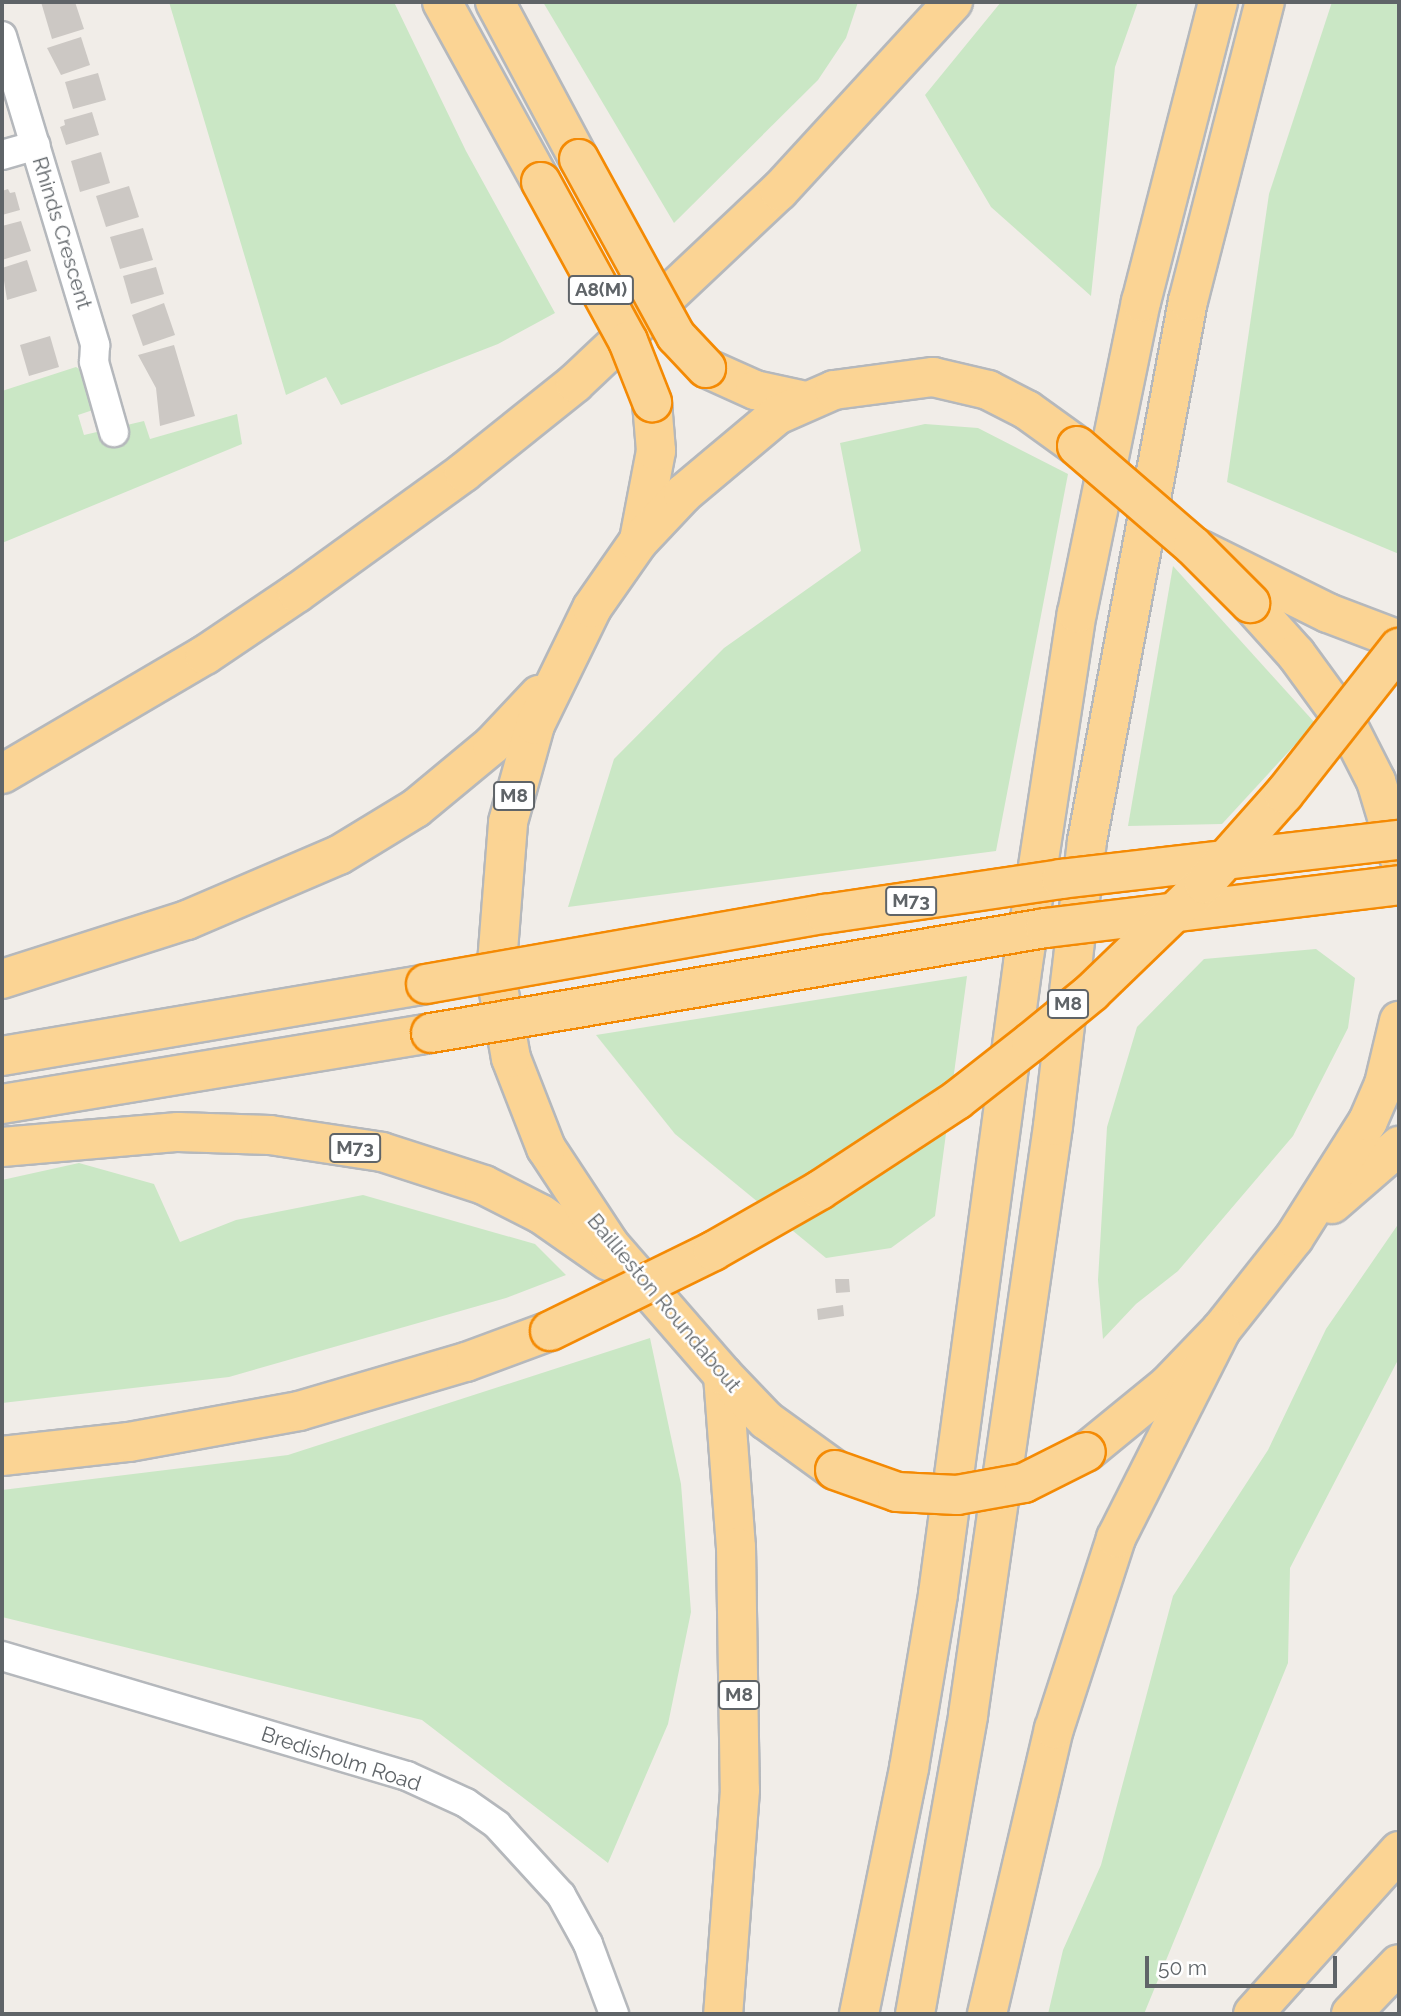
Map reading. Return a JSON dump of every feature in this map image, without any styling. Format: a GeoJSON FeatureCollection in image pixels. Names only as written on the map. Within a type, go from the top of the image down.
{"type":"FeatureCollection","features":[{"type":"Feature","properties":{"kind":"highway","name":"A8(M)"},"geometry":{"type":"LineString","coordinates":[[442,2],[628,341],[652,402],[653,481],[638,542]]}},
{"type":"Feature","properties":{"kind":"highway","name":"A8(M)"},"geometry":{"type":"LineString","coordinates":[[495,2],[676,336],[706,368],[728,381],[806,401]]}},
{"type":"Feature","properties":{"kind":"highway"},"geometry":{"type":"LineString","coordinates":[[2,774],[194,662],[297,593],[399,521],[575,383],[779,191],[953,2]]}},
{"type":"Feature","properties":{"kind":"highway","name":"M8"},"geometry":{"type":"LineString","coordinates":[[859,2014],[909,1768],[938,1594],[1023,964],[1075,625],[1140,302],[1218,2]]}},
{"type":"Feature","properties":{"kind":"highway","name":"M8"},"geometry":{"type":"LineString","coordinates":[[915,2014],[968,1715],[1053,1126],[1087,841],[1188,301],[1265,2]]}},
{"type":"Feature","properties":{"kind":"highway","name":"Baillieston Roundabout"},"geometry":{"type":"LineString","coordinates":[[1399,857],[1376,781],[1347,724],[1296,654],[1258,593],[1193,545],[1077,446],[1027,410],[958,380],[905,377],[834,390],[777,415],[737,445],[682,494],[638,542],[592,608],[556,676],[535,725],[508,822],[496,930],[502,1020],[526,1106],[546,1148],[610,1245],[665,1310],[766,1420],[835,1471],[897,1492],[957,1495],[1024,1483],[1086,1451],[1168,1385],[1222,1330],[1294,1238],[1368,1121],[1384,1084],[1399,1021]]}},
{"type":"Feature","properties":{"kind":"highway"},"geometry":{"type":"LineString","coordinates":[[1258,593],[1399,640]]}},
{"type":"Feature","properties":{"kind":"highway"},"geometry":{"type":"LineString","coordinates":[[2,1456],[129,1441],[299,1411],[466,1362],[550,1331],[690,1262],[820,1190],[935,1115],[1092,992],[1204,884],[1284,794],[1399,648]]}},
{"type":"Feature","properties":{"kind":"highway"},"geometry":{"type":"LineString","coordinates":[[2,979],[187,920],[339,855],[442,786],[492,745],[556,676]]}},
{"type":"Feature","properties":{"kind":"highway","name":"M73"},"geometry":{"type":"LineString","coordinates":[[2,1056],[1008,887],[1399,839]]}},
{"type":"Feature","properties":{"kind":"highway","name":"M73"},"geometry":{"type":"LineString","coordinates":[[2,1104],[1045,928],[1399,885]]}},
{"type":"Feature","properties":{"kind":"highway","name":"M73"},"geometry":{"type":"LineString","coordinates":[[2,1147],[178,1132],[270,1135],[382,1152],[484,1185],[541,1214],[588,1245],[665,1310]]}},
{"type":"Feature","properties":{"kind":"highway"},"geometry":{"type":"LineString","coordinates":[[1294,1238],[1399,1146]]}},
{"type":"Feature","properties":{"kind":"highway","name":"M8"},"geometry":{"type":"LineString","coordinates":[[987,2014],[1054,1729],[1116,1538],[1222,1330]]}},
{"type":"Feature","properties":{"kind":"highway","name":"M8"},"geometry":{"type":"LineString","coordinates":[[723,1375],[732,1457],[740,1681],[740,1790],[723,2014]]}},
{"type":"Feature","properties":{"kind":"highway"},"geometry":{"type":"LineString","coordinates":[[1253,2014],[1399,1851]]}},
{"type":"Feature","properties":{"kind":"highway","name":"M8"},"geometry":{"type":"LineString","coordinates":[[975,2014],[1015,1889]]}},
{"type":"Feature","properties":{"kind":"highway"},"geometry":{"type":"LineString","coordinates":[[1351,2014],[1399,1964]]}},
{"type":"Feature","properties":{"kind":"street","name":"Rhinds Crescent"},"geometry":{"type":"LineString","coordinates":[[2,36],[96,345],[94,362],[114,432]]}},
{"type":"Feature","properties":{"kind":"street"},"geometry":{"type":"LineString","coordinates":[[2,155],[36,145]]}},
{"type":"Feature","properties":{"kind":"street","name":"Bredisholm Road"},"geometry":{"type":"LineString","coordinates":[[2,1656],[407,1776],[466,1803],[497,1825],[561,1895],[588,1944],[614,2014]]}},
{"type":"Feature","properties":{"kind":"green space"},"geometry":{"type":"Polygon","coordinates":[[[169,2],[394,2],[466,151],[555,313],[498,344],[341,405],[326,377],[286,395],[169,2]]]}},
{"type":"Feature","properties":{"kind":"green space"},"geometry":{"type":"Polygon","coordinates":[[[543,2],[858,2],[846,38],[818,80],[674,223],[543,2]]]}},
{"type":"Feature","properties":{"kind":"green space"},"geometry":{"type":"Polygon","coordinates":[[[1001,2],[1138,2],[1115,67],[1091,296],[991,207],[925,95],[1001,2]]]}},
{"type":"Feature","properties":{"kind":"green space"},"geometry":{"type":"Polygon","coordinates":[[[1332,2],[1399,2],[1399,554],[1227,482],[1269,194],[1332,2]]]}},
{"type":"Feature","properties":{"kind":"green space"},"geometry":{"type":"Polygon","coordinates":[[[76,367],[84,372],[96,409],[78,415],[84,435],[144,421],[150,439],[237,414],[242,444],[2,543],[2,391],[76,367]]]}},
{"type":"Feature","properties":{"kind":"green space"},"geometry":{"type":"Polygon","coordinates":[[[925,424],[978,428],[1068,474],[996,851],[568,907],[614,759],[724,648],[861,551],[840,443],[925,424]]]}},
{"type":"Feature","properties":{"kind":"green space"},"geometry":{"type":"Polygon","coordinates":[[[1173,566],[1315,723],[1222,824],[1128,826],[1173,566]]]}},
{"type":"Feature","properties":{"kind":"green space"},"geometry":{"type":"Polygon","coordinates":[[[1316,949],[1355,978],[1348,1028],[1293,1136],[1178,1271],[1136,1304],[1103,1339],[1098,1280],[1107,1127],[1137,1027],[1204,959],[1316,949]]]}},
{"type":"Feature","properties":{"kind":"green space"},"geometry":{"type":"Polygon","coordinates":[[[967,976],[935,1216],[891,1248],[826,1258],[675,1134],[596,1035],[967,976]]]}},
{"type":"Feature","properties":{"kind":"green space"},"geometry":{"type":"Polygon","coordinates":[[[79,1163],[154,1184],[180,1242],[236,1220],[363,1195],[535,1244],[566,1275],[506,1298],[229,1377],[2,1403],[2,1180],[79,1163]]]}},
{"type":"Feature","properties":{"kind":"green space"},"geometry":{"type":"Polygon","coordinates":[[[1399,1223],[1399,1358],[1290,1568],[1288,1663],[1144,2014],[1048,2014],[1063,1950],[1101,1865],[1173,1596],[1268,1450],[1326,1329],[1399,1223]]]}},
{"type":"Feature","properties":{"kind":"green space"},"geometry":{"type":"Polygon","coordinates":[[[650,1338],[681,1484],[691,1612],[668,1724],[608,1863],[422,1720],[2,1617],[2,1490],[288,1455],[650,1338]]]}},
{"type":"Feature","properties":{"kind":"building"},"geometry":{"type":"Polygon","coordinates":[[[41,2],[75,2],[84,29],[52,39],[41,2]]]}},
{"type":"Feature","properties":{"kind":"building"},"geometry":{"type":"Polygon","coordinates":[[[81,37],[90,65],[61,75],[47,48],[81,37]]]}},
{"type":"Feature","properties":{"kind":"building"},"geometry":{"type":"Polygon","coordinates":[[[98,73],[106,100],[73,109],[65,82],[98,73]]]}},
{"type":"Feature","properties":{"kind":"building"},"geometry":{"type":"Polygon","coordinates":[[[92,112],[99,135],[66,145],[60,127],[65,125],[64,120],[92,112]]]}},
{"type":"Feature","properties":{"kind":"building"},"geometry":{"type":"Polygon","coordinates":[[[101,152],[110,183],[80,192],[71,161],[101,152]]]}},
{"type":"Feature","properties":{"kind":"building"},"geometry":{"type":"Polygon","coordinates":[[[129,186],[139,217],[106,227],[96,196],[129,186]]]}},
{"type":"Feature","properties":{"kind":"building"},"geometry":{"type":"Polygon","coordinates":[[[8,189],[10,193],[15,192],[20,210],[2,215],[2,191],[8,189]]]}},
{"type":"Feature","properties":{"kind":"building"},"geometry":{"type":"Polygon","coordinates":[[[21,221],[31,251],[2,260],[2,226],[21,221]]]}},
{"type":"Feature","properties":{"kind":"building"},"geometry":{"type":"Polygon","coordinates":[[[143,228],[153,260],[120,269],[110,237],[143,228]]]}},
{"type":"Feature","properties":{"kind":"building"},"geometry":{"type":"Polygon","coordinates":[[[27,260],[37,291],[7,300],[2,268],[27,260]]]}},
{"type":"Feature","properties":{"kind":"building"},"geometry":{"type":"Polygon","coordinates":[[[156,267],[164,294],[131,304],[123,276],[156,267]]]}},
{"type":"Feature","properties":{"kind":"building"},"geometry":{"type":"Polygon","coordinates":[[[164,303],[175,335],[143,346],[132,315],[164,303]]]}},
{"type":"Feature","properties":{"kind":"building"},"geometry":{"type":"Polygon","coordinates":[[[50,336],[59,367],[29,376],[20,345],[50,336]]]}},
{"type":"Feature","properties":{"kind":"building"},"geometry":{"type":"Polygon","coordinates":[[[174,345],[195,416],[160,426],[156,388],[138,355],[174,345]]]}},
{"type":"Feature","properties":{"kind":"building"},"geometry":{"type":"Polygon","coordinates":[[[835,1279],[849,1279],[850,1292],[836,1293],[835,1279]]]}},
{"type":"Feature","properties":{"kind":"building"},"geometry":{"type":"Polygon","coordinates":[[[843,1305],[844,1316],[818,1320],[817,1309],[843,1305]]]}}]}
